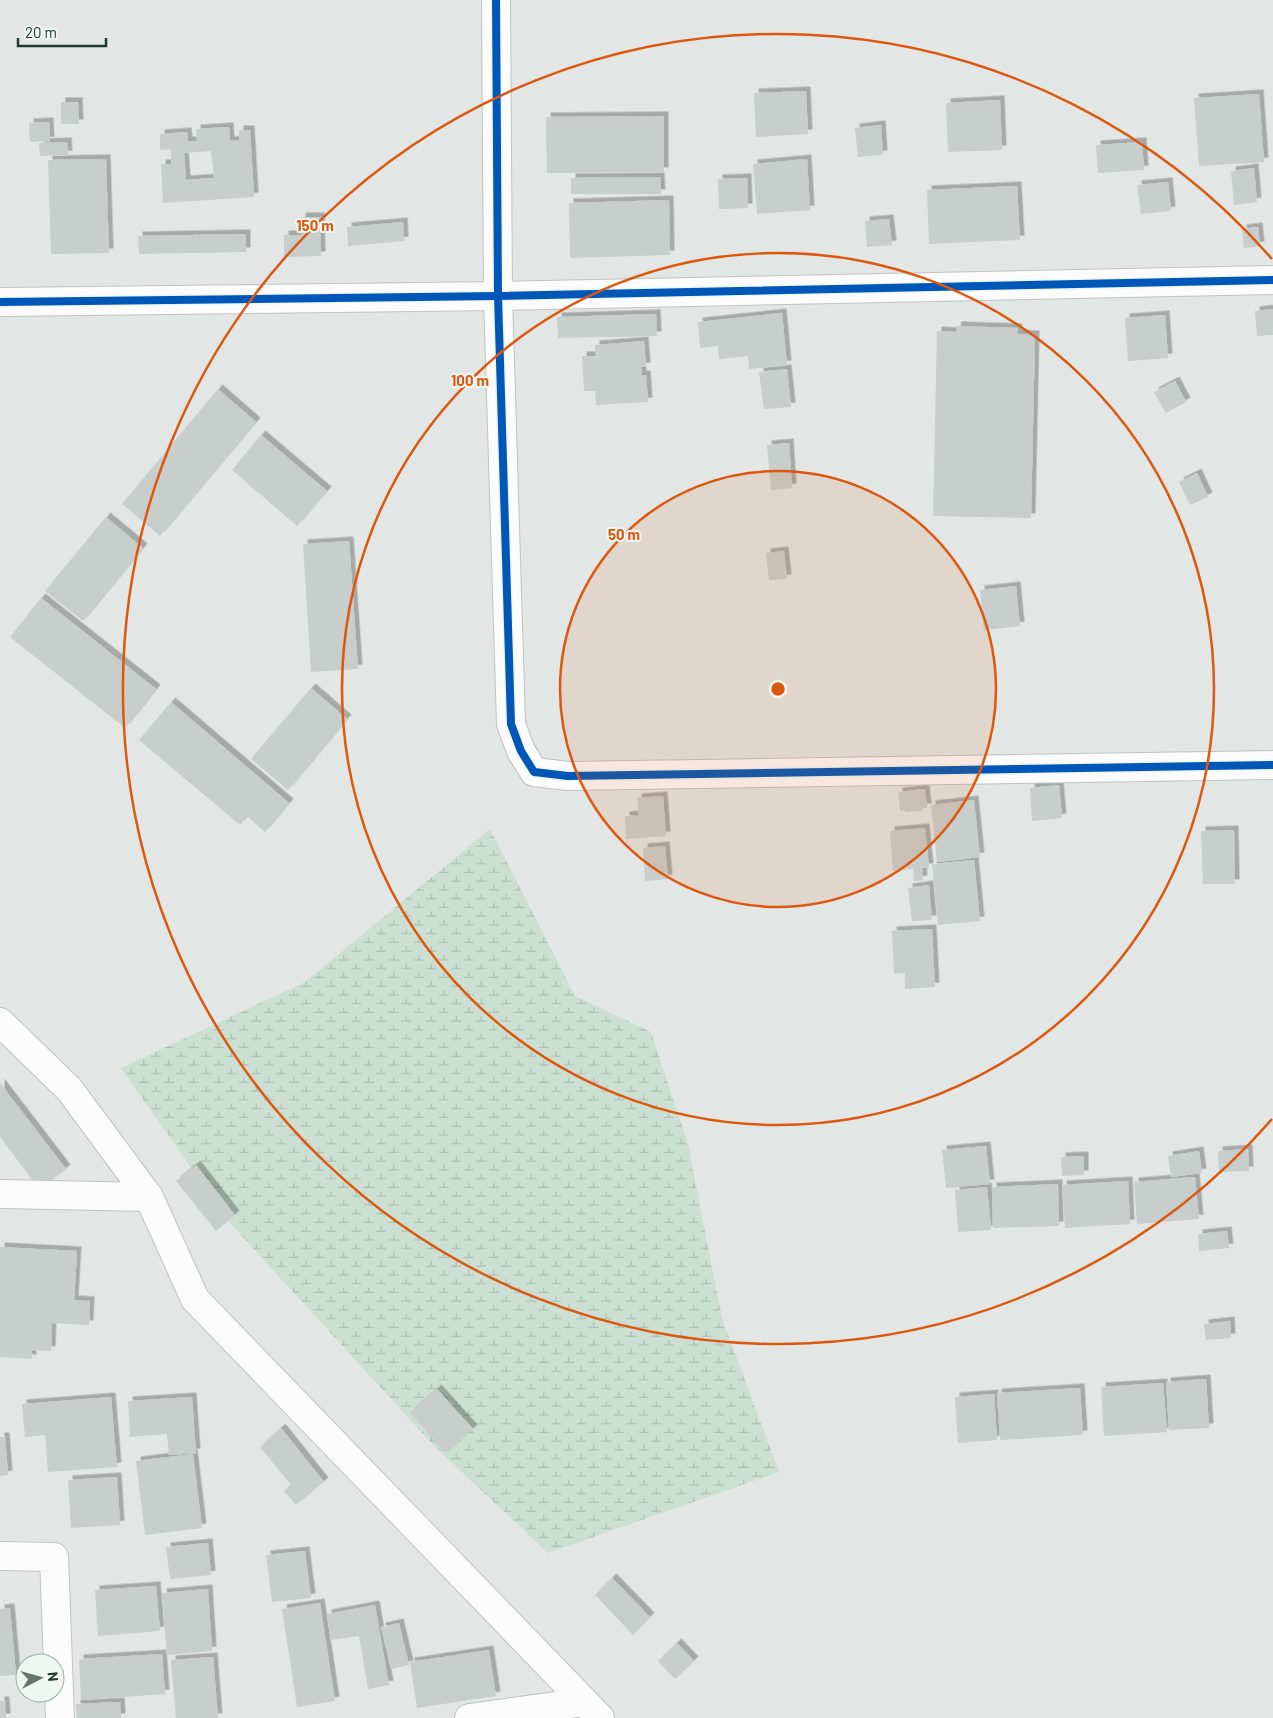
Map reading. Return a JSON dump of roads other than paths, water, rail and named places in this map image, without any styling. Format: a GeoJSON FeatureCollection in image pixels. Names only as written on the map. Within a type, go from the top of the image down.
{"type":"FeatureCollection","features":[{"type":"Feature","properties":{"kind":"street"},"geometry":{"type":"LineString","coordinates":[[496,0],[498,296],[511,724],[521,751],[534,772],[568,776],[1273,765]]}},
{"type":"Feature","properties":{"kind":"street"},"geometry":{"type":"LineString","coordinates":[[0,302],[498,296],[1273,280]]}},
{"type":"Feature","properties":{"kind":"street"},"geometry":{"type":"LineString","coordinates":[[0,1022],[69,1089],[149,1197],[195,1299],[592,1710]]}},
{"type":"Feature","properties":{"kind":"street"},"geometry":{"type":"LineString","coordinates":[[0,1194],[149,1197]]}},
{"type":"Feature","properties":{"kind":"street"},"geometry":{"type":"LineString","coordinates":[[0,1556],[54,1557],[60,1718]]}},
{"type":"Feature","properties":{"kind":"street"},"geometry":{"type":"LineString","coordinates":[[469,1718],[592,1710]]}}]}
